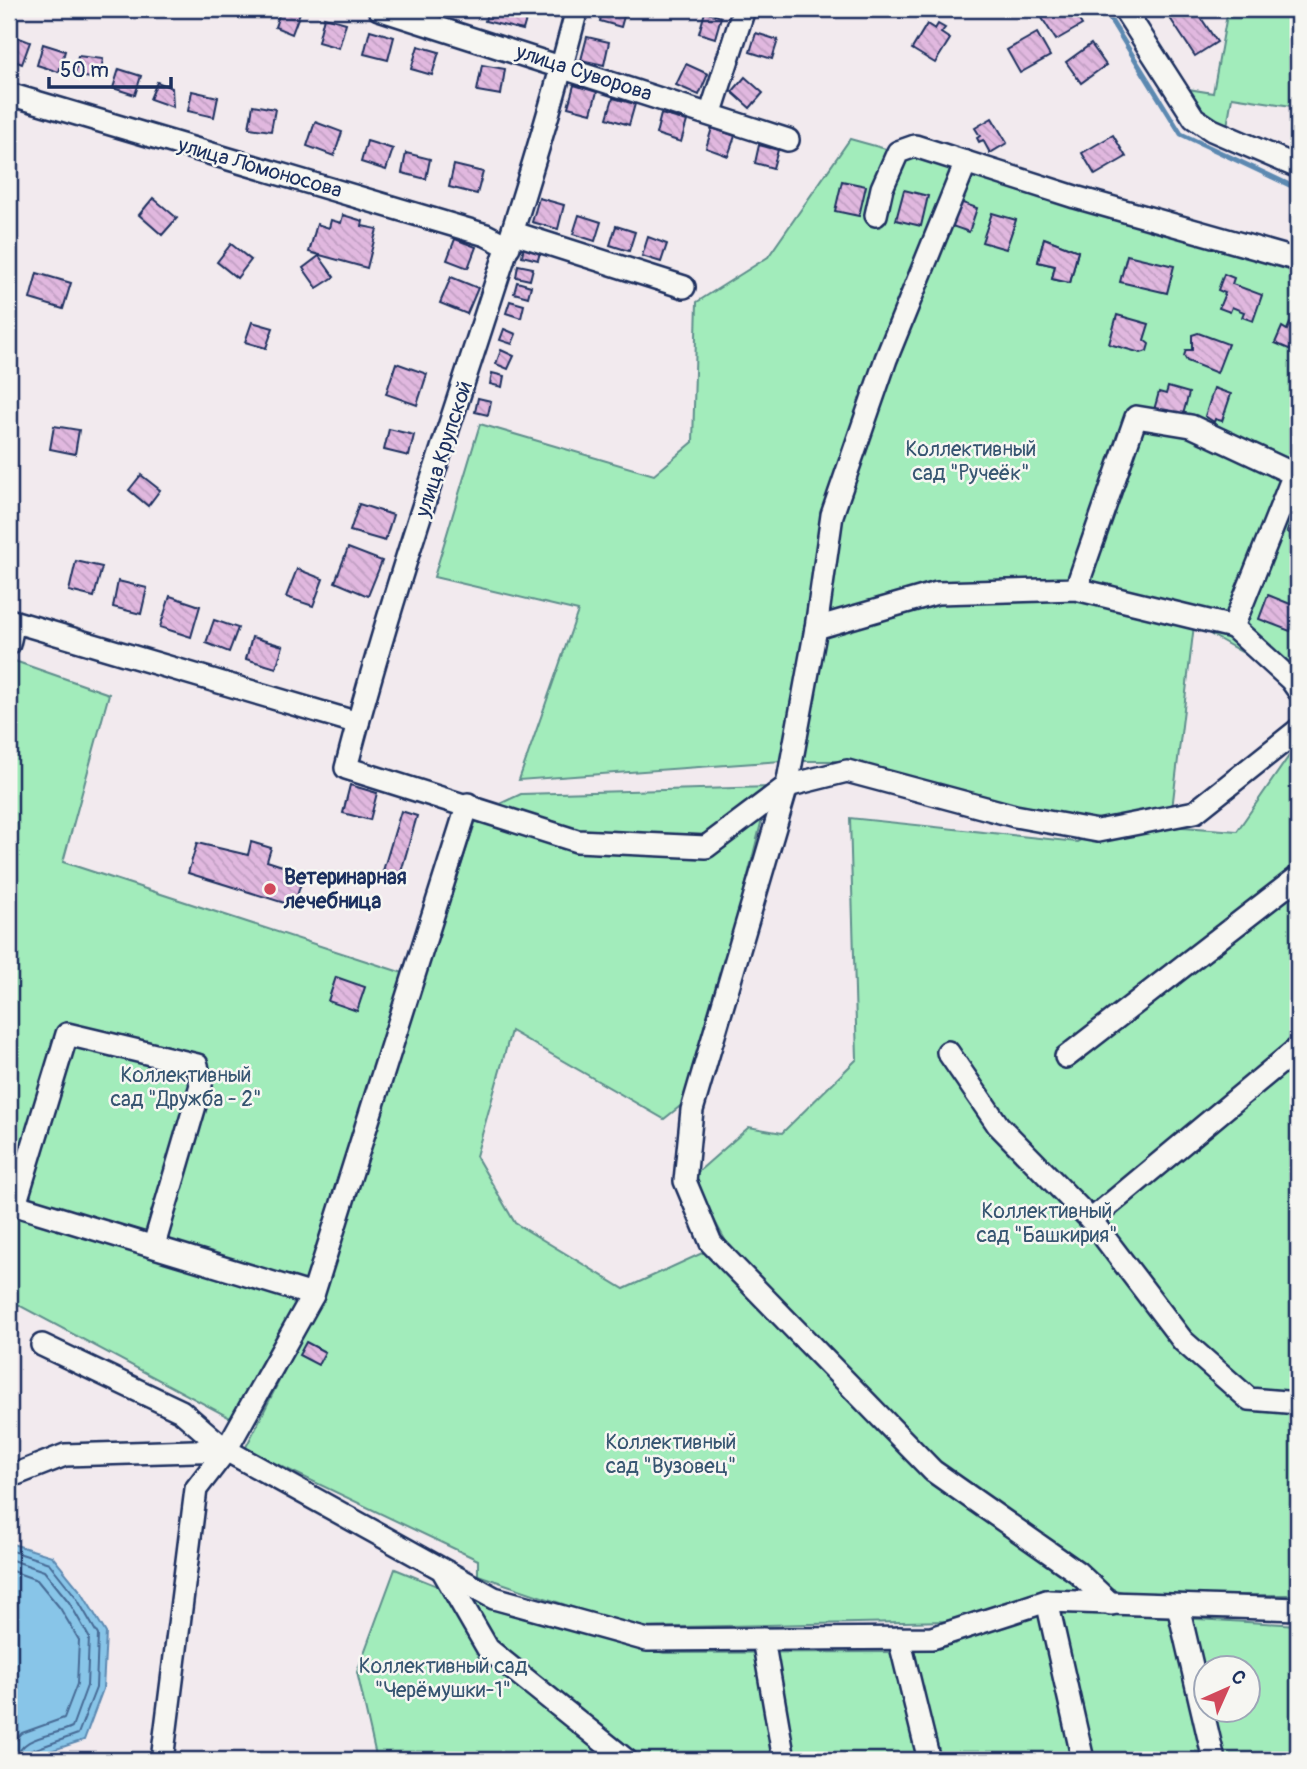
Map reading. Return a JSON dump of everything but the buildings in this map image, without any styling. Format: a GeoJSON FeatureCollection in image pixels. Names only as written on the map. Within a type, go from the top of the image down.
{"type":"FeatureCollection","features":[{"type":"Feature","properties":{"kind":"street","name":"улица Суворова"},"geometry":{"type":"LineString","coordinates":[[379,9],[561,68],[711,112],[788,140]]}},
{"type":"Feature","properties":{"kind":"street","name":"улица Крупской"},"geometry":{"type":"LineString","coordinates":[[468,804],[346,768],[511,240],[577,9]]}},
{"type":"Feature","properties":{"kind":"street"},"geometry":{"type":"LineString","coordinates":[[711,112],[744,9]]}},
{"type":"Feature","properties":{"kind":"street"},"geometry":{"type":"LineString","coordinates":[[1124,9],[1194,118],[1212,130],[1298,167]]}},
{"type":"Feature","properties":{"kind":"street","name":"улица Ломоносова"},"geometry":{"type":"LineString","coordinates":[[9,94],[486,235],[684,287]]}},
{"type":"Feature","properties":{"kind":"street"},"geometry":{"type":"LineString","coordinates":[[876,215],[882,188],[898,152],[915,146],[1075,197],[1298,260]]}},
{"type":"Feature","properties":{"kind":"street"},"geometry":{"type":"LineString","coordinates":[[966,162],[886,359],[832,515],[816,628],[787,786],[692,1110],[685,1181],[712,1243],[933,1471],[1077,1572],[1111,1604]]}},
{"type":"Feature","properties":{"kind":"street"},"geometry":{"type":"LineString","coordinates":[[1076,589],[1136,417],[1191,426],[1294,474],[1233,627]]}},
{"type":"Feature","properties":{"kind":"street"},"geometry":{"type":"LineString","coordinates":[[816,628],[937,593],[1076,589],[1233,627],[1291,680],[1298,690]]}},
{"type":"Feature","properties":{"kind":"street"},"geometry":{"type":"LineString","coordinates":[[9,644],[11,621],[358,723]]}},
{"type":"Feature","properties":{"kind":"street"},"geometry":{"type":"LineString","coordinates":[[162,1760],[196,1489],[226,1450],[313,1295],[468,804],[577,841],[706,847],[787,786],[847,771],[1015,816],[1098,831],[1195,812],[1298,730]]}},
{"type":"Feature","properties":{"kind":"street"},"geometry":{"type":"LineString","coordinates":[[1066,1057],[1298,877]]}},
{"type":"Feature","properties":{"kind":"street"},"geometry":{"type":"LineString","coordinates":[[154,1245],[201,1085],[197,1065],[66,1034],[12,1204],[313,1295]]}},
{"type":"Feature","properties":{"kind":"street"},"geometry":{"type":"LineString","coordinates":[[1091,1220],[1298,1048]]}},
{"type":"Feature","properties":{"kind":"street"},"geometry":{"type":"LineString","coordinates":[[948,1052],[998,1125],[1091,1220],[1183,1341],[1249,1399],[1298,1403]]}},
{"type":"Feature","properties":{"kind":"street"},"geometry":{"type":"LineString","coordinates":[[42,1345],[181,1411],[226,1450],[444,1573],[495,1598],[647,1640],[932,1638],[1047,1601],[1298,1609]]}},
{"type":"Feature","properties":{"kind":"street"},"geometry":{"type":"LineString","coordinates":[[9,1477],[65,1455],[226,1450]]}},
{"type":"Feature","properties":{"kind":"street"},"geometry":{"type":"LineString","coordinates":[[444,1573],[488,1649],[626,1760]]}},
{"type":"Feature","properties":{"kind":"street"},"geometry":{"type":"LineString","coordinates":[[1047,1601],[1083,1760]]}},
{"type":"Feature","properties":{"kind":"street"},"geometry":{"type":"LineString","coordinates":[[1178,1606],[1214,1760]]}},
{"type":"Feature","properties":{"kind":"street"},"geometry":{"type":"LineString","coordinates":[[899,1638],[929,1760]]}},
{"type":"Feature","properties":{"kind":"street"},"geometry":{"type":"LineString","coordinates":[[763,1639],[783,1760]]}},
{"type":"Feature","properties":{"kind":"green space"},"geometry":{"type":"Polygon","coordinates":[[[1228,9],[1298,9],[1298,107],[1232,97],[1226,132],[1214,126],[1182,88],[1213,93],[1228,9]]]}},
{"type":"Feature","properties":{"kind":"green space"},"geometry":{"type":"Polygon","coordinates":[[[850,139],[1277,258],[1298,272],[1298,684],[1194,625],[1170,826],[1237,831],[1298,743],[1298,1595],[1132,1595],[1106,1587],[913,1446],[741,1269],[691,1178],[749,1127],[782,1133],[857,1059],[850,818],[1077,842],[1097,831],[854,761],[782,761],[519,780],[578,611],[434,577],[480,424],[654,475],[693,442],[697,302],[768,257],[850,139]]]}},
{"type":"Feature","properties":{"kind":"green space","name":"Коллективный сад \"Дружба - 2\""},"geometry":{"type":"Polygon","coordinates":[[[9,659],[109,694],[63,862],[409,975],[304,1292],[232,1419],[9,1300],[9,659]]]}},
{"type":"Feature","properties":{"kind":"green space","name":"Коллективный сад \"Вузовец\""},"geometry":{"type":"Polygon","coordinates":[[[770,787],[693,1096],[664,1119],[511,1031],[476,1156],[515,1223],[624,1289],[711,1249],[933,1477],[1092,1586],[949,1621],[633,1628],[478,1575],[478,1560],[245,1449],[316,1307],[478,814],[521,794],[770,787]]]}},
{"type":"Feature","properties":{"kind":"green space","name":"Коллективный сад \"Черёмушки-1\""},"geometry":{"type":"Polygon","coordinates":[[[395,1569],[502,1612],[664,1653],[900,1652],[1047,1610],[1298,1625],[1298,1760],[377,1760],[357,1672],[395,1569]]]}},
{"type":"Feature","properties":{"kind":"water"},"geometry":{"type":"Polygon","coordinates":[[[9,1543],[52,1556],[82,1593],[106,1633],[103,1689],[84,1740],[32,1757],[9,1760],[9,1543]]]}},
{"type":"Feature","properties":{"kind":"waterway"},"geometry":{"type":"LineString","coordinates":[[1104,9],[1181,134],[1298,189]]}},
{"type":"Feature","properties":{"kind":"place","name":"Ветеринарная лечебница"},"geometry":{"type":"Point","coordinates":[270,889]}},
{"type":"Feature","properties":{"kind":"park label","name":"Коллективный сад \"Ручеёк\""},"geometry":{"type":"Point","coordinates":[971,461]}},
{"type":"Feature","properties":{"kind":"park label","name":"Коллективный сад \"Башкирия\""},"geometry":{"type":"Point","coordinates":[1047,1223]}}]}
